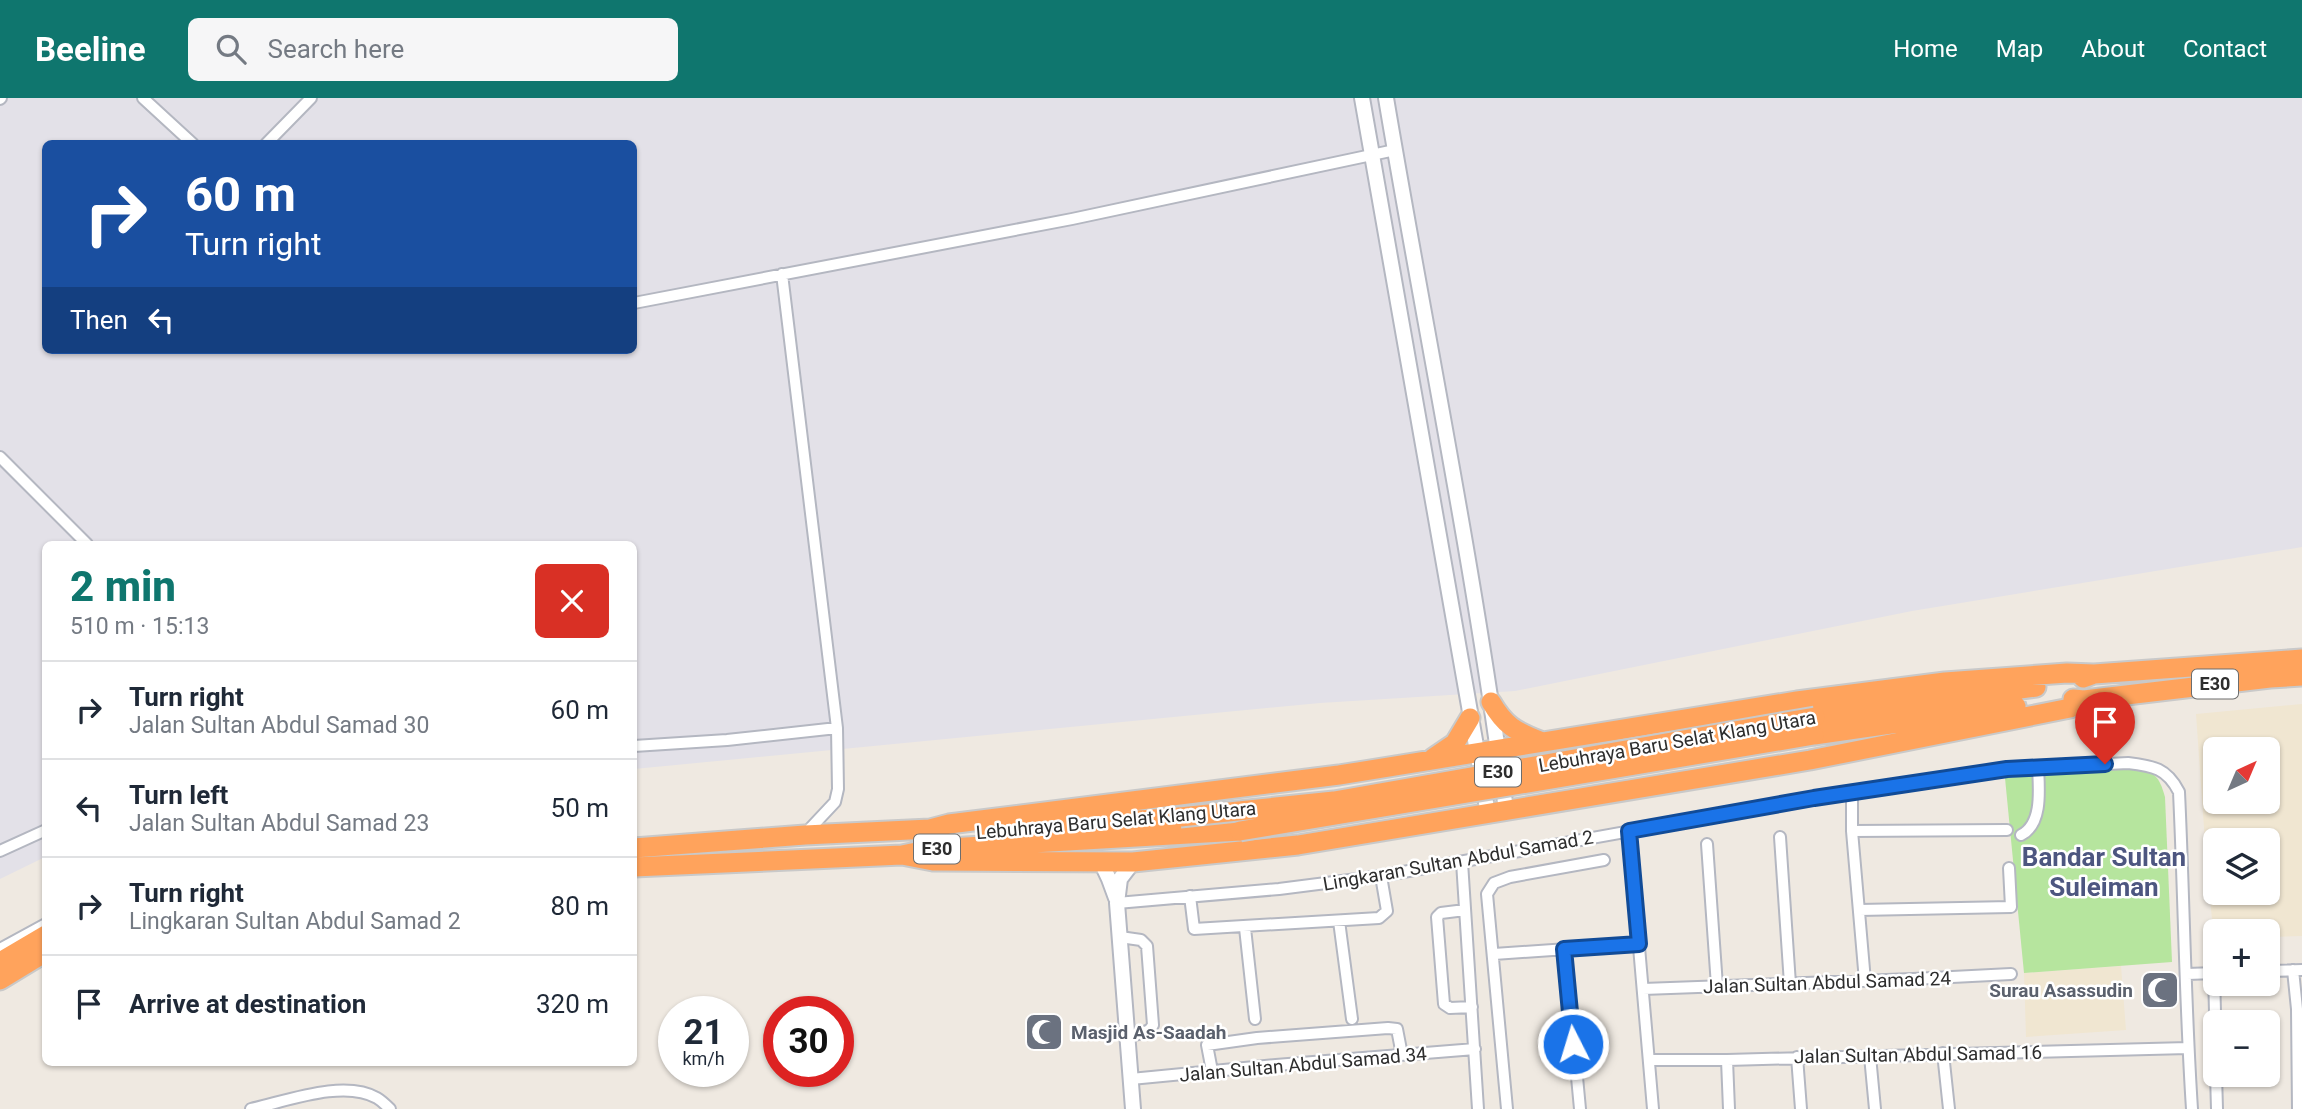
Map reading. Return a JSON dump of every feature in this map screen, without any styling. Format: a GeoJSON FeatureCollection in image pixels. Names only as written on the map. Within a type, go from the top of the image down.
{"type":"FeatureCollection","features":[{"type":"Feature","properties":{"kind":"highway","name":"Lebuhraya Baru Selat Klang Utara"},"geometry":{"type":"LineString","coordinates":[[637,867],[902,855],[931,849],[1240,831],[2070,682],[2094,674],[2302,659]]}},
{"type":"Feature","properties":{"kind":"highway"},"geometry":{"type":"LineString","coordinates":[[930,829],[949,824],[1339,775],[1797,701],[1945,682],[2067,673],[2094,674]]}},
{"type":"Feature","properties":{"kind":"highway","name":"Lebuhraya Baru Selat Klang Utara"},"geometry":{"type":"LineString","coordinates":[[637,848],[930,829],[950,834],[1180,817],[1334,801],[1815,726],[2302,676]]}},
{"type":"Feature","properties":{"kind":"highway"},"geometry":{"type":"LineString","coordinates":[[902,855],[933,862],[1133,862],[1298,845],[1810,760],[2070,708],[2084,700]]}},
{"type":"Feature","properties":{"kind":"highway"},"geometry":{"type":"LineString","coordinates":[[1491,702],[1510,727],[1540,741]]}},
{"type":"Feature","properties":{"kind":"highway"},"geometry":{"type":"LineString","coordinates":[[1426,761],[1455,743],[1470,718]]}},
{"type":"Feature","properties":{"kind":"highway"},"geometry":{"type":"LineString","coordinates":[[0,962],[42,937]]}},
{"type":"Feature","properties":{"kind":"highway"},"geometry":{"type":"LineString","coordinates":[[0,980],[42,955]]}},
{"type":"Feature","properties":{"kind":"street"},"geometry":{"type":"LineString","coordinates":[[144,98],[189,140]]}},
{"type":"Feature","properties":{"kind":"street"},"geometry":{"type":"LineString","coordinates":[[270,140],[311,98]]}},
{"type":"Feature","properties":{"kind":"street"},"geometry":{"type":"LineString","coordinates":[[1362,98],[1476,754],[1497,812]]}},
{"type":"Feature","properties":{"kind":"street"},"geometry":{"type":"LineString","coordinates":[[1386,98],[1491,702],[1498,749],[1497,812]]}},
{"type":"Feature","properties":{"kind":"street"},"geometry":{"type":"LineString","coordinates":[[637,302],[1072,219],[1395,150]]}},
{"type":"Feature","properties":{"kind":"street"},"geometry":{"type":"LineString","coordinates":[[782,274],[837,729],[838,789],[835,802],[805,835]]}},
{"type":"Feature","properties":{"kind":"street"},"geometry":{"type":"LineString","coordinates":[[1408,355],[1430,351]]}},
{"type":"Feature","properties":{"kind":"street"},"geometry":{"type":"LineString","coordinates":[[0,457],[83,541]]}},
{"type":"Feature","properties":{"kind":"street"},"geometry":{"type":"LineString","coordinates":[[637,746],[837,729]]}},
{"type":"Feature","properties":{"kind":"street","name":"Lingkaran Sultan Abdul Samad 2"},"geometry":{"type":"LineString","coordinates":[[1117,903],[1279,889],[1381,876],[1852,792],[2007,769],[2128,762],[2146,765],[2162,770],[2173,779],[2179,792],[2192,1109]]}},
{"type":"Feature","properties":{"kind":"street"},"geometry":{"type":"LineString","coordinates":[[2021,835],[2032,828],[2035,821],[2039,788],[2038,767]]}},
{"type":"Feature","properties":{"kind":"street"},"geometry":{"type":"LineString","coordinates":[[1852,792],[1852,831],[1864,981]]}},
{"type":"Feature","properties":{"kind":"street"},"geometry":{"type":"LineString","coordinates":[[1852,831],[2007,830]]}},
{"type":"Feature","properties":{"kind":"street"},"geometry":{"type":"LineString","coordinates":[[1629,831],[1653,1109]]}},
{"type":"Feature","properties":{"kind":"street"},"geometry":{"type":"LineString","coordinates":[[0,851],[42,832]]}},
{"type":"Feature","properties":{"kind":"street"},"geometry":{"type":"LineString","coordinates":[[1780,837],[1790,984]]}},
{"type":"Feature","properties":{"kind":"street"},"geometry":{"type":"LineString","coordinates":[[1707,844],[1717,986]]}},
{"type":"Feature","properties":{"kind":"street"},"geometry":{"type":"LineString","coordinates":[[1100,860],[1110,879],[1117,903],[1133,1109]]}},
{"type":"Feature","properties":{"kind":"street"},"geometry":{"type":"LineString","coordinates":[[1507,1109],[1487,894],[1494,883],[1510,877],[1604,860]]}},
{"type":"Feature","properties":{"kind":"street"},"geometry":{"type":"LineString","coordinates":[[1117,903],[1120,879],[1133,862]]}},
{"type":"Feature","properties":{"kind":"street"},"geometry":{"type":"LineString","coordinates":[[1462,862],[1478,1109]]}},
{"type":"Feature","properties":{"kind":"street"},"geometry":{"type":"LineString","coordinates":[[1859,910],[2011,907],[2009,867]]}},
{"type":"Feature","properties":{"kind":"street"},"geometry":{"type":"LineString","coordinates":[[1190,896],[1194,929],[1380,918],[1387,911],[1381,876]]}},
{"type":"Feature","properties":{"kind":"street"},"geometry":{"type":"LineString","coordinates":[[1465,910],[1441,913],[1437,917],[1444,1004],[1450,1008],[1472,1007]]}},
{"type":"Feature","properties":{"kind":"street"},"geometry":{"type":"LineString","coordinates":[[1339,921],[1352,1019]]}},
{"type":"Feature","properties":{"kind":"street"},"geometry":{"type":"LineString","coordinates":[[0,949],[42,926]]}},
{"type":"Feature","properties":{"kind":"street"},"geometry":{"type":"LineString","coordinates":[[1245,928],[1255,1019]]}},
{"type":"Feature","properties":{"kind":"street"},"geometry":{"type":"LineString","coordinates":[[1120,937],[1141,940],[1147,946],[1153,1025],[1151,1029],[1127,1036]]}},
{"type":"Feature","properties":{"kind":"street"},"geometry":{"type":"LineString","coordinates":[[1494,954],[1639,944]]}},
{"type":"Feature","properties":{"kind":"street"},"geometry":{"type":"LineString","coordinates":[[1564,949],[1580,1109]]}},
{"type":"Feature","properties":{"kind":"street"},"geometry":{"type":"LineString","coordinates":[[2297,970],[2298,1109]]}},
{"type":"Feature","properties":{"kind":"street"},"geometry":{"type":"LineString","coordinates":[[2187,974],[2203,973]]}},
{"type":"Feature","properties":{"kind":"street","name":"Jalan Sultan Abdul Samad 24"},"geometry":{"type":"LineString","coordinates":[[1643,989],[2011,974]]}},
{"type":"Feature","properties":{"kind":"street"},"geometry":{"type":"LineString","coordinates":[[1212,1071],[1208,1045],[1256,1038],[1397,1029],[1402,1055]]}},
{"type":"Feature","properties":{"kind":"street","name":"Jalan Sultan Abdul Samad 16"},"geometry":{"type":"LineString","coordinates":[[1649,1060],[2188,1048]]}},
{"type":"Feature","properties":{"kind":"street","name":"Jalan Sultan Abdul Samad 34"},"geometry":{"type":"LineString","coordinates":[[1131,1079],[1475,1049]]}},
{"type":"Feature","properties":{"kind":"street"},"geometry":{"type":"LineString","coordinates":[[1943,1053],[1949,1109]]}},
{"type":"Feature","properties":{"kind":"street"},"geometry":{"type":"LineString","coordinates":[[1870,1056],[1875,1109]]}},
{"type":"Feature","properties":{"kind":"street"},"geometry":{"type":"LineString","coordinates":[[1797,1057],[1801,1109]]}},
{"type":"Feature","properties":{"kind":"street"},"geometry":{"type":"LineString","coordinates":[[1727,1060],[1729,1109]]}},
{"type":"Feature","properties":{"kind":"street"},"geometry":{"type":"LineString","coordinates":[[2216,1087],[2217,1109]]}},
{"type":"Feature","properties":{"kind":"street"},"geometry":{"type":"LineString","coordinates":[[251,1109],[331,1091],[359,1091],[378,1098],[390,1109]]}},
{"type":"Feature","properties":{"kind":"shaded area"},"geometry":{"type":"Polygon","coordinates":[[[0,98],[2302,98],[2302,547],[1912,611],[1515,691],[1320,703],[637,769],[637,541],[42,541],[42,858],[0,879],[0,98]]]}},
{"type":"Feature","properties":{"kind":"shaded area"},"geometry":{"type":"Polygon","coordinates":[[[2302,704],[2302,936],[2280,937],[2280,919],[2212,919],[2211,905],[2280,905],[2280,828],[2204,828],[2203,814],[2280,814],[2280,737],[2203,737],[2203,813],[2196,714],[2302,704]]]}},
{"type":"Feature","properties":{"kind":"shaded area"},"geometry":{"type":"Polygon","coordinates":[[[2121,966],[2126,1030],[2026,1037],[2024,973],[2121,966]]]}},
{"type":"Feature","properties":{"kind":"green space"},"geometry":{"type":"Polygon","coordinates":[[[2134,767],[2155,776],[2165,797],[2172,962],[2024,973],[2005,778],[2134,767]]]}},
{"type":"Feature","properties":{"kind":"place","name":"Surau Asassudin"},"geometry":{"type":"Point","coordinates":[2160,990]}},
{"type":"Feature","properties":{"kind":"place","name":"Masjid As-Saadah"},"geometry":{"type":"Point","coordinates":[1044,1032]}},
{"type":"Feature","properties":{"kind":"district","name":"Bandar Sultan Suleiman"},"geometry":{"type":"Point","coordinates":[2104,872]}},
{"type":"Feature","properties":{"kind":"route"},"geometry":{"type":"LineString","coordinates":[[1573,1044],[1564,949],[1639,944],[1629,831],[1814,798],[2007,769],[2105,764]]}}]}
